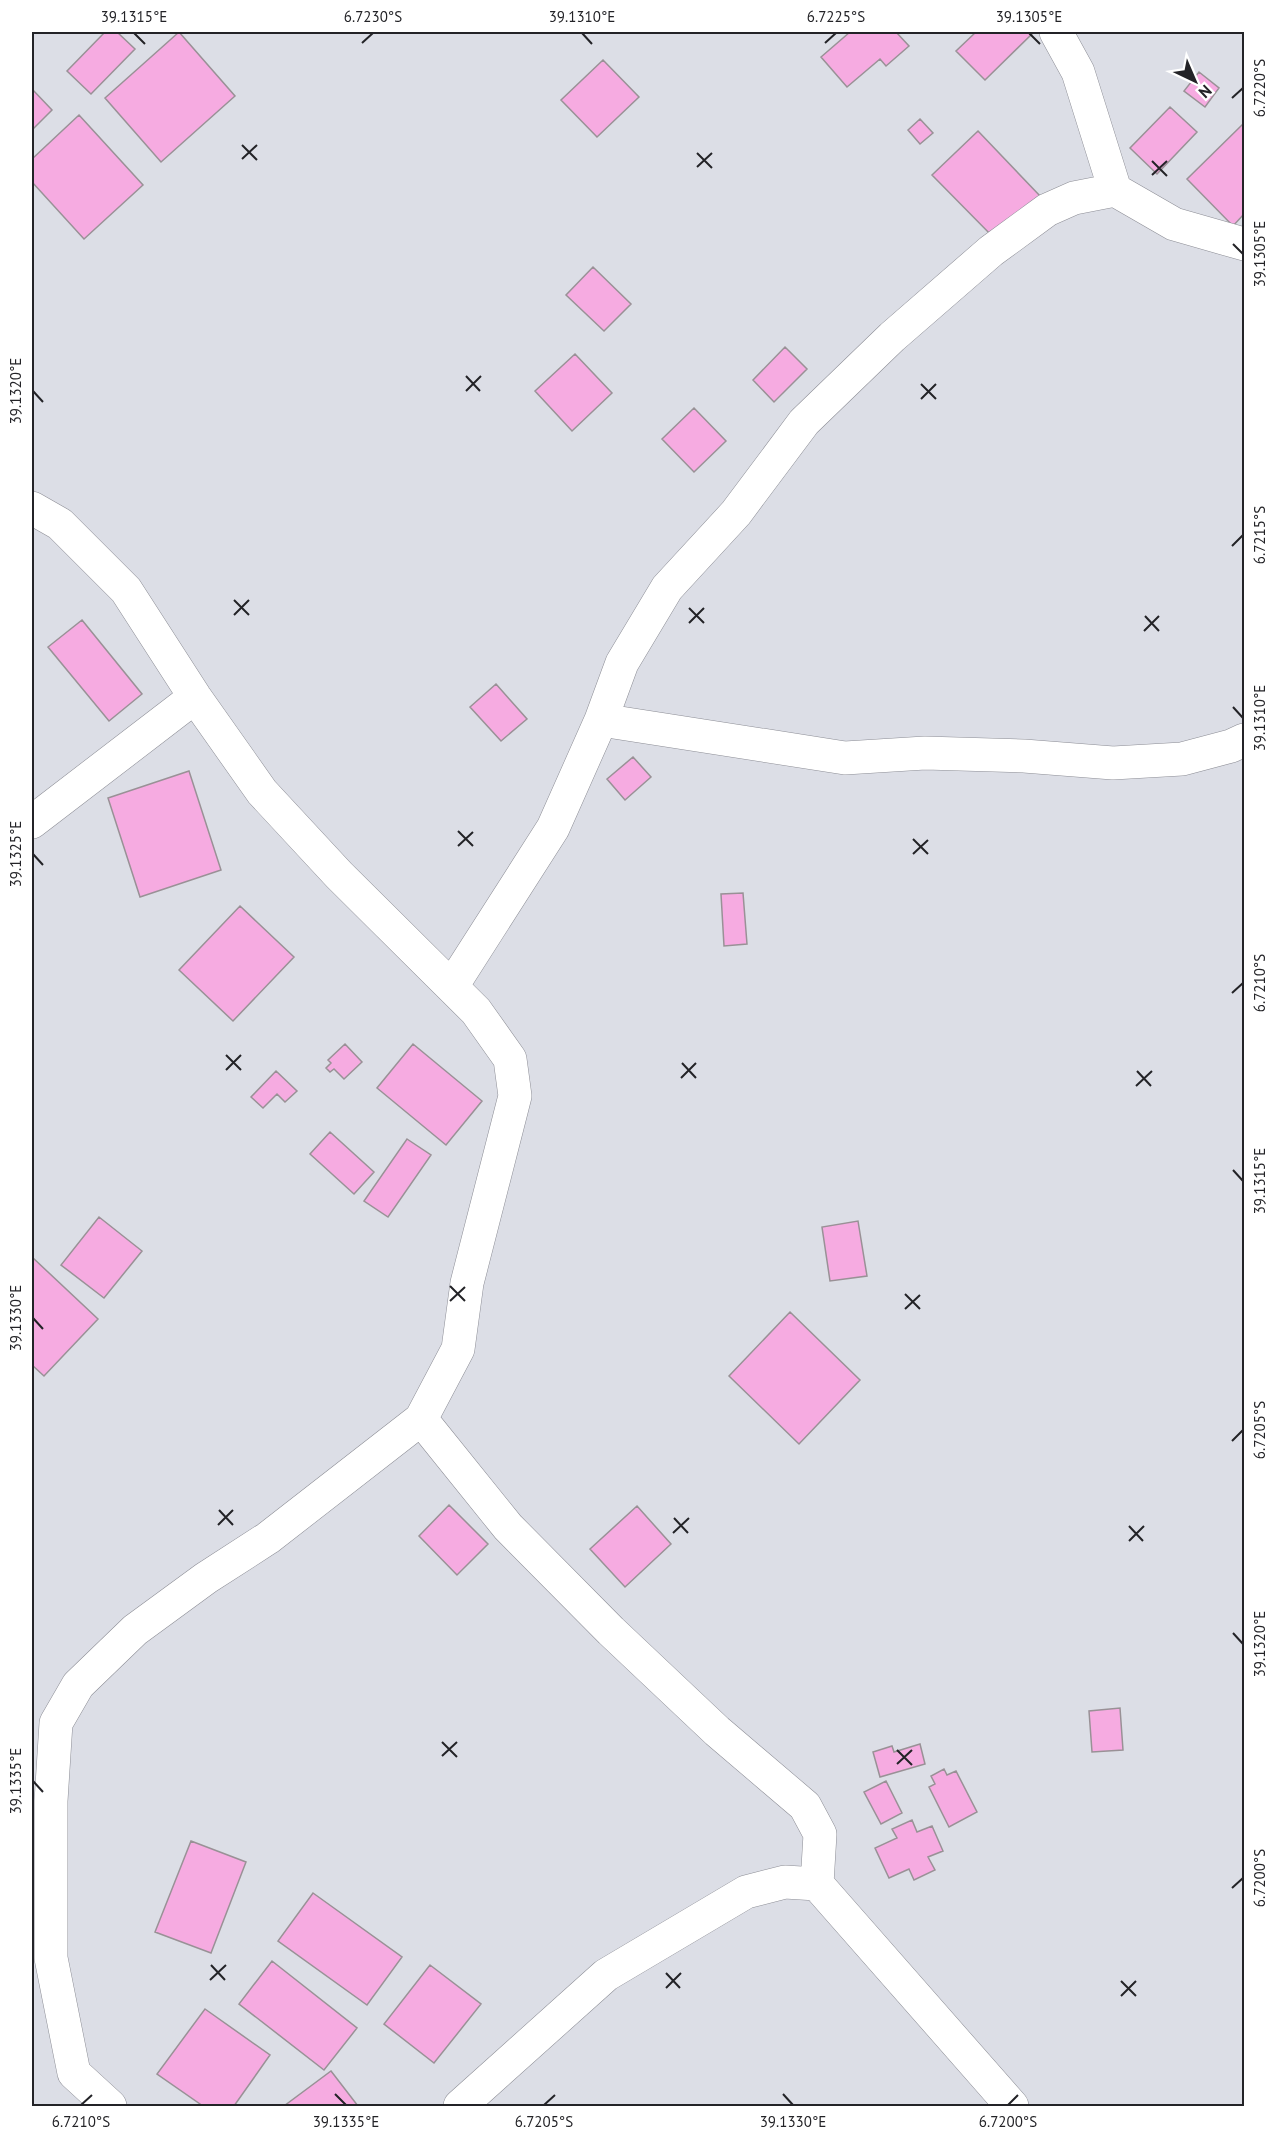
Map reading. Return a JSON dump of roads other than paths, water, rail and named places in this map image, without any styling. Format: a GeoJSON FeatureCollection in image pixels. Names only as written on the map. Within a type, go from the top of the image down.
{"type":"FeatureCollection","features":[{"type":"Feature","properties":{"kind":"street"},"geometry":{"type":"LineString","coordinates":[[1056,32],[1078,72],[1115,190]]}},
{"type":"Feature","properties":{"kind":"street"},"geometry":{"type":"LineString","coordinates":[[452,986],[553,828],[601,720],[622,663],[667,588],[736,513],[804,422],[892,337],[991,251],[1047,210],[1074,198],[1115,190],[1174,224],[1245,244]]}},
{"type":"Feature","properties":{"kind":"street"},"geometry":{"type":"LineString","coordinates":[[32,508],[60,524],[126,590],[195,698],[262,792],[339,875],[476,1011],[510,1059],[515,1096],[467,1283],[458,1349],[421,1419],[268,1538],[206,1578],[135,1630],[78,1685],[56,1724],[51,1801],[51,1958],[74,2073],[110,2106]]}},
{"type":"Feature","properties":{"kind":"street"},"geometry":{"type":"LineString","coordinates":[[32,822],[195,698]]}},
{"type":"Feature","properties":{"kind":"street"},"geometry":{"type":"LineString","coordinates":[[601,720],[845,758],[925,753],[1024,756],[1113,763],[1182,759],[1245,740]]}},
{"type":"Feature","properties":{"kind":"street"},"geometry":{"type":"LineString","coordinates":[[421,1419],[508,1527],[611,1631],[717,1731],[804,1806],[820,1834],[817,1884]]}},
{"type":"Feature","properties":{"kind":"street"},"geometry":{"type":"LineString","coordinates":[[460,2106],[606,1975],[746,1892],[785,1881],[817,1884],[1012,2106]]}}]}
